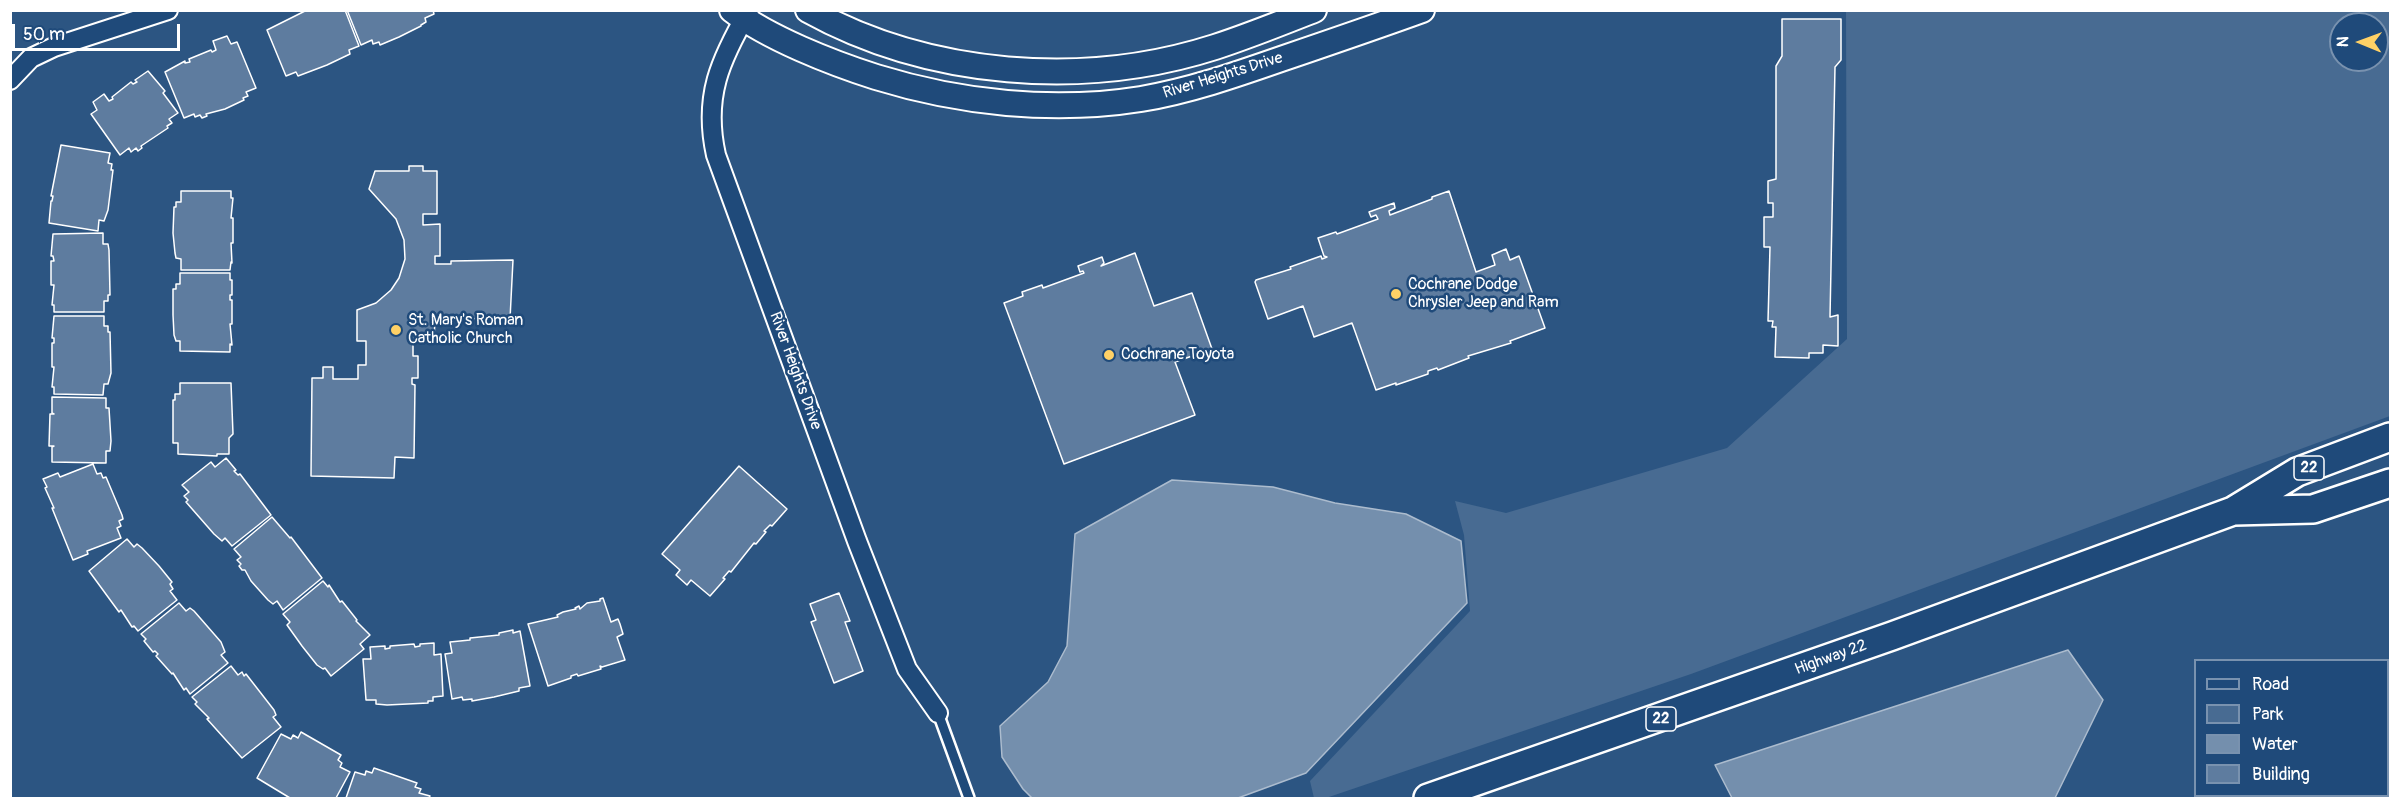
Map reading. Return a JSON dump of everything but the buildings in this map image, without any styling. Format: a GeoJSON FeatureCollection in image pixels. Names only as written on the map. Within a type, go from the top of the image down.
{"type":"FeatureCollection","features":[{"type":"Feature","properties":{"kind":"main road","name":"Highway 22"},"geometry":{"type":"LineString","coordinates":[[1428,798],[1892,636],[2233,511],[2297,472],[2391,437]]}},
{"type":"Feature","properties":{"kind":"main road","name":"Highway 22"},"geometry":{"type":"LineString","coordinates":[[2233,511],[2313,510],[2391,483]]}},
{"type":"Feature","properties":{"kind":"street"},"geometry":{"type":"LineString","coordinates":[[10,80],[31,58],[54,47],[168,10]]}},
{"type":"Feature","properties":{"kind":"street","name":"River Heights Drive"},"geometry":{"type":"LineString","coordinates":[[808,10],[854,33],[945,60],[998,68],[1065,71],[1131,66],[1214,47],[1314,10]]}},
{"type":"Feature","properties":{"kind":"street","name":"River Heights Drive"},"geometry":{"type":"LineString","coordinates":[[938,713],[907,669],[857,541],[716,154],[710,129],[712,94],[719,69],[741,13],[850,69],[928,92],[1045,105],[1110,103],[1141,99],[1217,81],[1422,10]]}},
{"type":"Feature","properties":{"kind":"street"},"geometry":{"type":"LineString","coordinates":[[1131,66],[1141,99]]}},
{"type":"Feature","properties":{"kind":"lane"},"geometry":{"type":"LineString","coordinates":[[938,713],[969,798]]}},
{"type":"Feature","properties":{"kind":"green space"},"geometry":{"type":"Polygon","coordinates":[[[1846,11],[2390,11],[2390,416],[1691,674],[1326,798],[1314,798],[1310,781],[1470,611],[1464,535],[1455,501],[1506,513],[1727,448],[1847,339],[1846,11]]]}},
{"type":"Feature","properties":{"kind":"water"},"geometry":{"type":"Polygon","coordinates":[[[1172,480],[1273,487],[1335,503],[1406,514],[1461,541],[1467,603],[1306,773],[1238,798],[1032,798],[1023,789],[1002,757],[1000,726],[1048,682],[1067,646],[1075,534],[1172,480]]]}},
{"type":"Feature","properties":{"kind":"water"},"geometry":{"type":"Polygon","coordinates":[[[2068,650],[2103,700],[2055,798],[1732,798],[1715,765],[2068,650]]]}},
{"type":"Feature","properties":{"kind":"place","name":"Cochrane Dodge Chrysler Jeep and Ram"},"geometry":{"type":"Point","coordinates":[1396,294]}},
{"type":"Feature","properties":{"kind":"place","name":"St. Mary's Roman Catholic Church"},"geometry":{"type":"Point","coordinates":[396,330]}},
{"type":"Feature","properties":{"kind":"place","name":"Cochrane Toyota"},"geometry":{"type":"Point","coordinates":[1109,355]}}]}
